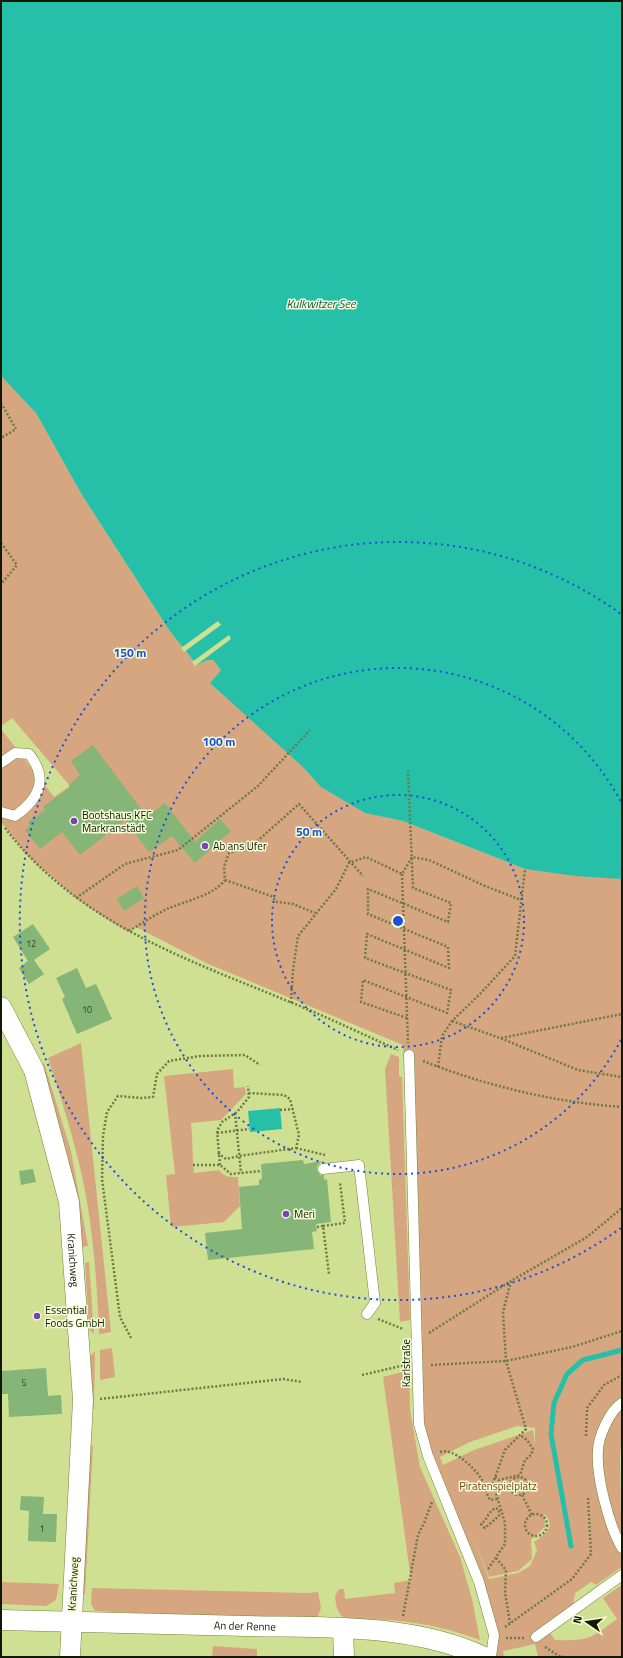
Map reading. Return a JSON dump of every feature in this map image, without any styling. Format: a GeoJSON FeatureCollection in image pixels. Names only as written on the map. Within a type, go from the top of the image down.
{"type":"FeatureCollection","features":[{"type":"Feature","properties":{"kind":"street","name":"Kranichweg"},"geometry":{"type":"LineString","coordinates":[[1,1007],[34,1070],[68,1202],[83,1400],[70,1657]]}},
{"type":"Feature","properties":{"kind":"street","name":"An der Renne"},"geometry":{"type":"LineString","coordinates":[[1,1620],[343,1629],[400,1633],[460,1646],[484,1657]]}},
{"type":"Feature","properties":{"kind":"street"},"geometry":{"type":"LineString","coordinates":[[343,1629],[344,1657]]}},
{"type":"Feature","properties":{"kind":"lane"},"geometry":{"type":"LineString","coordinates":[[1,763],[14,753],[29,754],[38,764],[40,776],[37,793],[30,805],[15,816],[1,812]]}},
{"type":"Feature","properties":{"kind":"lane","name":"Karlstraße"},"geometry":{"type":"LineString","coordinates":[[408,1055],[418,1328],[419,1424],[428,1456],[479,1582],[494,1635],[491,1657]]}},
{"type":"Feature","properties":{"kind":"lane"},"geometry":{"type":"LineString","coordinates":[[323,1169],[359,1165],[375,1303],[367,1314]]}},
{"type":"Feature","properties":{"kind":"lane"},"geometry":{"type":"LineString","coordinates":[[622,1403],[607,1420],[598,1450],[608,1519],[622,1548]]}},
{"type":"Feature","properties":{"kind":"lane"},"geometry":{"type":"LineString","coordinates":[[536,1637],[622,1575]]}},
{"type":"Feature","properties":{"kind":"path"},"geometry":{"type":"LineString","coordinates":[[1,403],[16,429],[1,438]]}},
{"type":"Feature","properties":{"kind":"path"},"geometry":{"type":"LineString","coordinates":[[1,543],[17,564],[1,584]]}},
{"type":"Feature","properties":{"kind":"path"},"geometry":{"type":"LineString","coordinates":[[76,898],[125,864],[178,850],[258,786],[310,730]]}},
{"type":"Feature","properties":{"kind":"path"},"geometry":{"type":"LineString","coordinates":[[407,1018],[361,1002],[363,980],[448,1013],[451,990],[366,958],[367,934],[449,968],[448,946],[368,914],[368,889],[448,922],[451,903],[413,888],[408,771]]}},
{"type":"Feature","properties":{"kind":"path"},"geometry":{"type":"LineString","coordinates":[[128,932],[167,909],[184,904],[219,888],[225,880],[224,867],[229,852],[254,844],[299,804],[349,863],[363,876]]}},
{"type":"Feature","properties":{"kind":"path"},"geometry":{"type":"LineString","coordinates":[[1,822],[28,856],[76,898],[128,932],[204,968],[292,1002],[408,1055],[466,1077],[518,1092],[556,1100],[622,1107]]}},
{"type":"Feature","properties":{"kind":"path"},"geometry":{"type":"LineString","coordinates":[[292,1002],[293,970],[298,936],[315,913],[336,889],[349,863],[366,857],[402,874]]}},
{"type":"Feature","properties":{"kind":"path"},"geometry":{"type":"LineString","coordinates":[[408,1055],[402,874],[412,857]]}},
{"type":"Feature","properties":{"kind":"path"},"geometry":{"type":"LineString","coordinates":[[412,857],[429,860],[485,886],[521,900]]}},
{"type":"Feature","properties":{"kind":"path"},"geometry":{"type":"LineString","coordinates":[[438,1067],[442,1036],[452,1021],[516,956],[525,868]]}},
{"type":"Feature","properties":{"kind":"path"},"geometry":{"type":"LineString","coordinates":[[225,880],[271,896],[277,902],[293,904],[315,913]]}},
{"type":"Feature","properties":{"kind":"path"},"geometry":{"type":"LineString","coordinates":[[500,1038],[622,1014]]}},
{"type":"Feature","properties":{"kind":"path"},"geometry":{"type":"LineString","coordinates":[[452,1021],[500,1038],[578,1070],[622,1077]]}},
{"type":"Feature","properties":{"kind":"path"},"geometry":{"type":"LineString","coordinates":[[131,1338],[120,1317],[102,1178],[103,1136],[107,1112],[118,1096],[141,1098],[153,1097],[157,1074],[169,1061],[200,1056],[244,1055],[260,1065]]}},
{"type":"Feature","properties":{"kind":"path"},"geometry":{"type":"LineString","coordinates":[[220,1166],[217,1133],[222,1122],[235,1113],[248,1097],[248,1086]]}},
{"type":"Feature","properties":{"kind":"path"},"geometry":{"type":"LineString","coordinates":[[218,1153],[226,1159],[296,1148],[299,1134],[290,1099],[284,1095],[248,1093]]}},
{"type":"Feature","properties":{"kind":"path"},"geometry":{"type":"LineString","coordinates":[[280,1110],[293,1109]]}},
{"type":"Feature","properties":{"kind":"path"},"geometry":{"type":"LineString","coordinates":[[235,1113],[241,1173]]}},
{"type":"Feature","properties":{"kind":"path"},"geometry":{"type":"LineString","coordinates":[[217,1133],[249,1129]]}},
{"type":"Feature","properties":{"kind":"path"},"geometry":{"type":"LineString","coordinates":[[193,1166],[220,1166],[231,1174],[262,1171]]}},
{"type":"Feature","properties":{"kind":"path"},"geometry":{"type":"LineString","coordinates":[[317,1227],[345,1223],[340,1183]]}},
{"type":"Feature","properties":{"kind":"path"},"geometry":{"type":"LineString","coordinates":[[418,1340],[511,1281],[587,1237],[622,1208]]}},
{"type":"Feature","properties":{"kind":"path"},"geometry":{"type":"LineString","coordinates":[[324,1226],[329,1274]]}},
{"type":"Feature","properties":{"kind":"path"},"geometry":{"type":"LineString","coordinates":[[479,1582],[505,1544],[505,1523],[493,1483],[504,1450],[526,1429],[506,1361],[503,1312],[511,1281]]}},
{"type":"Feature","properties":{"kind":"path"},"geometry":{"type":"LineString","coordinates":[[367,1314],[400,1329],[418,1328]]}},
{"type":"Feature","properties":{"kind":"path"},"geometry":{"type":"LineString","coordinates":[[362,1375],[418,1363],[506,1361],[572,1347],[622,1331]]}},
{"type":"Feature","properties":{"kind":"path"},"geometry":{"type":"LineString","coordinates":[[586,1439],[587,1408],[604,1386],[622,1375]]}},
{"type":"Feature","properties":{"kind":"path"},"geometry":{"type":"LineString","coordinates":[[83,1400],[283,1379],[302,1382]]}},
{"type":"Feature","properties":{"kind":"path"},"geometry":{"type":"LineString","coordinates":[[495,1477],[499,1480],[514,1478],[521,1477],[528,1483],[527,1492],[522,1495],[514,1494],[511,1490],[510,1484],[514,1478],[520,1475],[526,1460],[531,1455],[533,1449],[527,1440],[520,1436]]}},
{"type":"Feature","properties":{"kind":"path"},"geometry":{"type":"LineString","coordinates":[[428,1456],[444,1451],[453,1453],[475,1468],[483,1481],[490,1500],[498,1499]]}},
{"type":"Feature","properties":{"kind":"path"},"geometry":{"type":"LineString","coordinates":[[400,1633],[418,1535],[424,1523],[439,1481]]}},
{"type":"Feature","properties":{"kind":"path"},"geometry":{"type":"LineString","coordinates":[[494,1635],[572,1579],[591,1554],[588,1493]]}},
{"type":"Feature","properties":{"kind":"path"},"geometry":{"type":"LineString","coordinates":[[522,1495],[532,1514]]}},
{"type":"Feature","properties":{"kind":"path"},"geometry":{"type":"LineString","coordinates":[[496,1508],[501,1512],[495,1521],[485,1528],[481,1524],[492,1510],[496,1508]]}},
{"type":"Feature","properties":{"kind":"path"},"geometry":{"type":"LineString","coordinates":[[532,1514],[542,1515],[546,1519],[548,1526],[542,1535],[532,1536],[527,1532],[526,1521],[532,1514]]}},
{"type":"Feature","properties":{"kind":"path"},"geometry":{"type":"LineString","coordinates":[[496,1558],[506,1570],[505,1593],[510,1623]]}},
{"type":"Feature","properties":{"kind":"green space","name":"Piratenspielplatz"},"geometry":{"type":"Polygon","coordinates":[[[1,376],[36,413],[82,495],[169,630],[197,665],[207,660],[213,660],[221,670],[210,683],[375,815],[403,821],[525,869],[622,879],[622,1434],[620,1458],[622,1571],[620,1568],[596,1585],[591,1582],[575,1593],[573,1604],[544,1625],[555,1640],[575,1640],[594,1635],[617,1619],[603,1598],[622,1585],[622,1657],[538,1657],[535,1644],[503,1651],[504,1657],[491,1657],[494,1635],[419,1424],[418,1340],[403,1045],[206,963],[136,927],[128,932],[76,898],[28,856],[1,822],[1,729],[54,797],[70,786],[12,718],[1,726],[1,376]],[[517,1426],[470,1442],[440,1457],[443,1465],[474,1450],[533,1430],[535,1445],[535,1428],[517,1426]],[[544,1514],[545,1527],[531,1540],[532,1559],[518,1571],[489,1577],[471,1533],[489,1579],[518,1573],[530,1566],[537,1550],[534,1542],[548,1530],[548,1518],[544,1514]]]}},
{"type":"Feature","properties":{"kind":"green space"},"geometry":{"type":"Polygon","coordinates":[[[81,1043],[111,1332],[99,1334],[94,1254],[86,1195],[71,1131],[48,1058],[81,1043]]]}},
{"type":"Feature","properties":{"kind":"green space"},"geometry":{"type":"Polygon","coordinates":[[[391,1054],[399,1057],[399,1076],[402,1077],[410,1320],[400,1322],[385,1069],[391,1054]]]}},
{"type":"Feature","properties":{"kind":"green space"},"geometry":{"type":"Polygon","coordinates":[[[44,1063],[71,1151],[88,1246],[82,1247],[68,1157],[39,1065],[44,1063]]]}},
{"type":"Feature","properties":{"kind":"green space"},"geometry":{"type":"Polygon","coordinates":[[[233,1069],[234,1088],[245,1087],[246,1094],[221,1120],[191,1123],[194,1173],[219,1170],[230,1177],[238,1177],[240,1206],[224,1222],[171,1227],[166,1175],[175,1174],[164,1076],[233,1069]]]}},
{"type":"Feature","properties":{"kind":"green space"},"geometry":{"type":"Polygon","coordinates":[[[89,1262],[94,1334],[89,1329],[85,1263],[89,1262]]]}},
{"type":"Feature","properties":{"kind":"green space"},"geometry":{"type":"Polygon","coordinates":[[[112,1348],[115,1377],[100,1380],[100,1350],[112,1348]]]}},
{"type":"Feature","properties":{"kind":"green space"},"geometry":{"type":"Polygon","coordinates":[[[95,1351],[94,1409],[90,1409],[90,1357],[95,1351]]]}},
{"type":"Feature","properties":{"kind":"green space"},"geometry":{"type":"Polygon","coordinates":[[[409,1370],[410,1410],[420,1467],[460,1557],[472,1599],[480,1640],[447,1629],[414,1623],[381,1619],[347,1619],[339,1613],[337,1607],[335,1596],[339,1589],[344,1589],[345,1599],[395,1593],[394,1583],[411,1580],[383,1377],[409,1370]]]}},
{"type":"Feature","properties":{"kind":"green space"},"geometry":{"type":"Polygon","coordinates":[[[88,1446],[93,1446],[85,1594],[80,1594],[88,1446]]]}},
{"type":"Feature","properties":{"kind":"green space"},"geometry":{"type":"Polygon","coordinates":[[[1,1582],[59,1584],[56,1600],[46,1606],[1,1604],[1,1582]]]}},
{"type":"Feature","properties":{"kind":"green space"},"geometry":{"type":"Polygon","coordinates":[[[92,1588],[318,1592],[321,1608],[316,1621],[95,1611],[91,1604],[92,1588]]]}},
{"type":"Feature","properties":{"kind":"green space"},"geometry":{"type":"Polygon","coordinates":[[[213,1646],[257,1649],[257,1657],[212,1657],[213,1646]]]}},
{"type":"Feature","properties":{"kind":"water","name":"Kulkwitzer See"},"geometry":{"type":"Polygon","coordinates":[[[1,1],[622,1],[622,879],[575,876],[525,869],[403,821],[365,813],[321,787],[303,767],[210,683],[221,670],[213,660],[207,660],[197,665],[169,630],[82,495],[36,413],[1,376],[1,1]]]}},
{"type":"Feature","properties":{"kind":"water"},"geometry":{"type":"Polygon","coordinates":[[[280,1108],[282,1129],[250,1132],[248,1111],[280,1108]]]}},
{"type":"Feature","properties":{"kind":"pier"},"geometry":{"type":"Polygon","coordinates":[[[218,621],[221,625],[184,652],[181,648],[218,621]]]}},
{"type":"Feature","properties":{"kind":"pier"},"geometry":{"type":"Polygon","coordinates":[[[229,635],[231,639],[195,666],[192,662],[229,635]]]}},
{"type":"Feature","properties":{"kind":"building"},"geometry":{"type":"Polygon","coordinates":[[[93,745],[147,817],[165,803],[195,842],[220,819],[231,831],[195,863],[172,836],[149,852],[125,820],[80,855],[62,832],[40,849],[25,830],[30,826],[28,822],[45,810],[43,807],[70,787],[69,785],[80,775],[71,761],[93,745]]]}},
{"type":"Feature","properties":{"kind":"building"},"geometry":{"type":"Polygon","coordinates":[[[137,886],[144,898],[124,911],[117,899],[137,886]]]}},
{"type":"Feature","properties":{"kind":"building"},"geometry":{"type":"Polygon","coordinates":[[[33,924],[50,949],[34,960],[44,974],[29,984],[19,968],[28,961],[13,937],[33,924]]]}},
{"type":"Feature","properties":{"kind":"building"},"geometry":{"type":"Polygon","coordinates":[[[77,968],[86,988],[96,984],[112,1019],[77,1034],[62,999],[65,997],[56,978],[77,968]]]}},
{"type":"Feature","properties":{"kind":"building","name":"Meri"},"geometry":{"type":"Polygon","coordinates":[[[303,1160],[304,1164],[322,1161],[317,1166],[317,1170],[320,1175],[324,1175],[324,1180],[327,1179],[331,1222],[316,1224],[317,1231],[312,1232],[314,1249],[208,1260],[205,1233],[242,1229],[239,1187],[259,1185],[259,1180],[262,1179],[261,1164],[303,1160]]]}},
{"type":"Feature","properties":{"kind":"building"},"geometry":{"type":"Polygon","coordinates":[[[33,1169],[36,1182],[21,1185],[19,1171],[33,1169]]]}},
{"type":"Feature","properties":{"kind":"building"},"geometry":{"type":"Polygon","coordinates":[[[46,1368],[48,1396],[61,1395],[62,1414],[9,1417],[8,1394],[1,1394],[1,1371],[46,1368]]]}},
{"type":"Feature","properties":{"kind":"building"},"geometry":{"type":"Polygon","coordinates":[[[21,1496],[44,1497],[43,1514],[57,1514],[56,1542],[28,1541],[29,1511],[20,1510],[21,1496]]]}},
{"type":"Feature","properties":{"kind":"waterway"},"geometry":{"type":"LineString","coordinates":[[571,1546],[551,1434],[554,1403],[567,1374],[583,1360],[622,1350]]}},
{"type":"Feature","properties":{"kind":"place","name":"Bootshaus KFC Markranstädt"},"geometry":{"type":"Point","coordinates":[74,821]}},
{"type":"Feature","properties":{"kind":"place","name":"Ab ans Ufer"},"geometry":{"type":"Point","coordinates":[205,846]}},
{"type":"Feature","properties":{"kind":"place","name":"Meri"},"geometry":{"type":"Point","coordinates":[286,1214]}},
{"type":"Feature","properties":{"kind":"place","name":"Essential Foods GmbH"},"geometry":{"type":"Point","coordinates":[37,1316]}}]}
